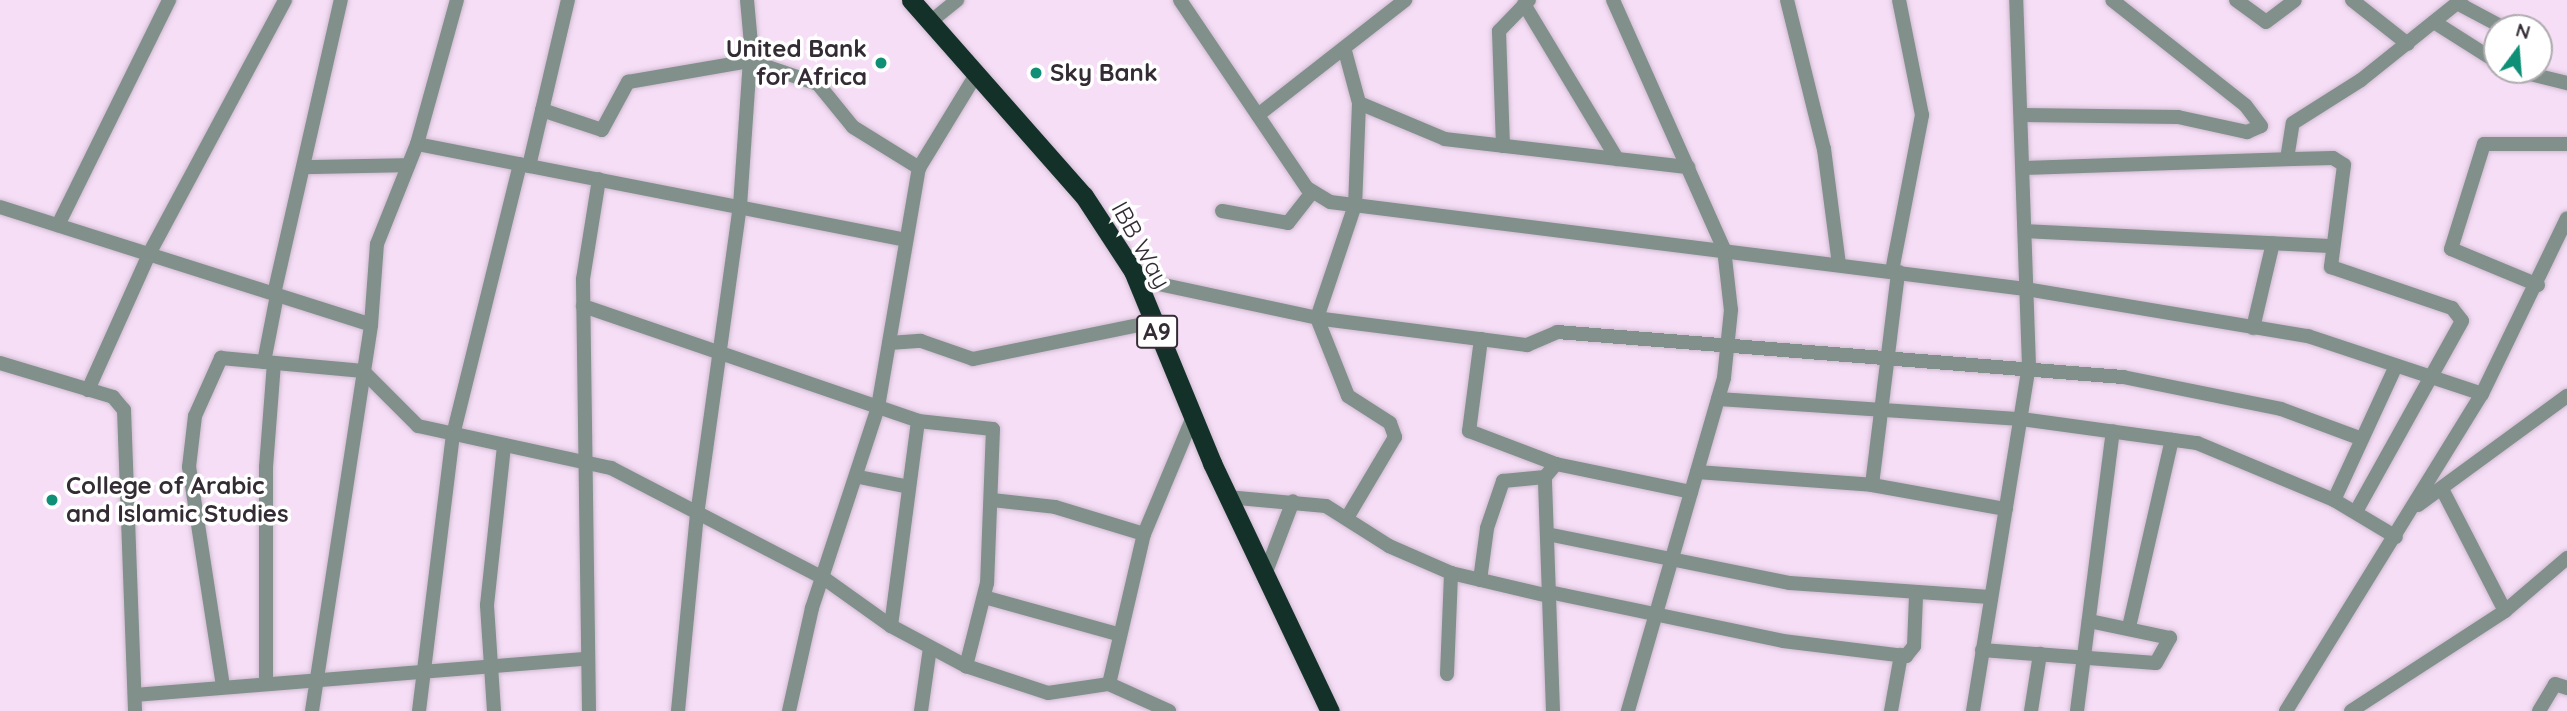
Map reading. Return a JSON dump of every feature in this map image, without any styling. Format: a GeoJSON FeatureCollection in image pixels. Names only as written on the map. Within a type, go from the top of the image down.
{"type":"FeatureCollection","features":[{"type":"Feature","properties":{"kind":"highway","name":"IBB Way"},"geometry":{"type":"LineString","coordinates":[[911,0],[974,78],[1084,196],[1136,279],[1192,419],[1264,577],[1330,711]]}},
{"type":"Feature","properties":{"kind":"street"},"geometry":{"type":"LineString","coordinates":[[58,225],[169,0]]}},
{"type":"Feature","properties":{"kind":"street"},"geometry":{"type":"LineString","coordinates":[[88,390],[149,254],[285,0]]}},
{"type":"Feature","properties":{"kind":"street"},"geometry":{"type":"LineString","coordinates":[[266,681],[266,467],[269,362],[276,295],[308,167],[341,0]]}},
{"type":"Feature","properties":{"kind":"street"},"geometry":{"type":"LineString","coordinates":[[312,711],[314,676],[371,325],[382,222],[417,144],[457,0]]}},
{"type":"Feature","properties":{"kind":"street"},"geometry":{"type":"LineString","coordinates":[[419,711],[422,669],[453,435],[542,110],[568,0]]}},
{"type":"Feature","properties":{"kind":"street"},"geometry":{"type":"LineString","coordinates":[[678,711],[697,515],[722,354],[740,206],[750,61],[747,0]]}},
{"type":"Feature","properties":{"kind":"street"},"geometry":{"type":"LineString","coordinates":[[930,22],[957,0]]}},
{"type":"Feature","properties":{"kind":"street"},"geometry":{"type":"LineString","coordinates":[[1258,115],[1345,51],[1405,0]]}},
{"type":"Feature","properties":{"kind":"street"},"geometry":{"type":"LineString","coordinates":[[1787,0],[1824,149],[1839,264]]}},
{"type":"Feature","properties":{"kind":"street"},"geometry":{"type":"LineString","coordinates":[[1872,485],[1889,359],[1895,272],[1922,115],[1899,0]]}},
{"type":"Feature","properties":{"kind":"street"},"geometry":{"type":"LineString","coordinates":[[1973,711],[2029,366],[2016,0]]}},
{"type":"Feature","properties":{"kind":"street"},"geometry":{"type":"LineString","coordinates":[[2022,115],[2178,117],[2247,132],[2261,126],[2245,105],[2112,0]]}},
{"type":"Feature","properties":{"kind":"street"},"geometry":{"type":"LineString","coordinates":[[2236,0],[2266,22],[2295,0]]}},
{"type":"Feature","properties":{"kind":"street"},"geometry":{"type":"LineString","coordinates":[[2352,0],[2408,44]]}},
{"type":"Feature","properties":{"kind":"street"},"geometry":{"type":"LineString","coordinates":[[2287,154],[2293,123],[2408,44],[2459,1],[2483,15]]}},
{"type":"Feature","properties":{"kind":"street"},"geometry":{"type":"LineString","coordinates":[[1185,2],[1258,115],[1312,192],[1354,205],[2026,289],[2315,339],[2482,394]]}},
{"type":"Feature","properties":{"kind":"street"},"geometry":{"type":"LineString","coordinates":[[1503,146],[1499,31],[1526,2],[1617,159]]}},
{"type":"Feature","properties":{"kind":"street"},"geometry":{"type":"LineString","coordinates":[[1619,2],[1724,250],[1731,310],[1728,347],[1718,399],[1628,711]]}},
{"type":"Feature","properties":{"kind":"street"},"geometry":{"type":"LineString","coordinates":[[2434,22],[2483,53]]}},
{"type":"Feature","properties":{"kind":"street"},"geometry":{"type":"LineString","coordinates":[[1345,51],[1359,103],[1354,205],[1317,318],[1348,396],[1394,429],[1379,470],[1348,516]]}},
{"type":"Feature","properties":{"kind":"street"},"geometry":{"type":"LineString","coordinates":[[542,110],[602,130],[628,82],[750,61],[818,84],[853,127],[919,168]]}},
{"type":"Feature","properties":{"kind":"street"},"geometry":{"type":"LineString","coordinates":[[790,711],[825,579],[859,477],[877,407],[919,168],[974,78]]}},
{"type":"Feature","properties":{"kind":"street"},"geometry":{"type":"LineString","coordinates":[[1359,103],[1445,139],[1688,167]]}},
{"type":"Feature","properties":{"kind":"street"},"geometry":{"type":"LineString","coordinates":[[417,144],[906,240]]}},
{"type":"Feature","properties":{"kind":"street"},"geometry":{"type":"LineString","coordinates":[[2538,285],[2451,249],[2484,144],[2567,144]]}},
{"type":"Feature","properties":{"kind":"street"},"geometry":{"type":"LineString","coordinates":[[2024,168],[2287,154],[2333,158],[2344,165],[2333,246],[2342,273],[2460,314],[2431,377],[2357,510]]}},
{"type":"Feature","properties":{"kind":"street"},"geometry":{"type":"LineString","coordinates":[[308,167],[408,164]]}},
{"type":"Feature","properties":{"kind":"street"},"geometry":{"type":"LineString","coordinates":[[589,711],[582,460],[583,306],[599,179]]}},
{"type":"Feature","properties":{"kind":"street"},"geometry":{"type":"LineString","coordinates":[[1223,211],[1289,223],[1312,192]]}},
{"type":"Feature","properties":{"kind":"street"},"geometry":{"type":"LineString","coordinates":[[0,206],[371,325]]}},
{"type":"Feature","properties":{"kind":"street"},"geometry":{"type":"LineString","coordinates":[[2286,711],[2414,508],[2482,394],[2538,285],[2567,218]]}},
{"type":"Feature","properties":{"kind":"street"},"geometry":{"type":"LineString","coordinates":[[2025,231],[2333,246]]}},
{"type":"Feature","properties":{"kind":"street"},"geometry":{"type":"LineString","coordinates":[[2253,328],[2273,243]]}},
{"type":"Feature","properties":{"kind":"street"},"geometry":{"type":"LineString","coordinates":[[1136,279],[1317,318],[1527,345],[1557,332],[1889,359],[2029,366],[2205,390],[2281,409],[2362,439]]}},
{"type":"Feature","properties":{"kind":"street"},"geometry":{"type":"LineString","coordinates":[[583,306],[918,421],[993,429],[992,500],[984,597],[966,666]]}},
{"type":"Feature","properties":{"kind":"street"},"geometry":{"type":"LineString","coordinates":[[889,343],[921,341],[973,359],[1153,322]]}},
{"type":"Feature","properties":{"kind":"street"},"geometry":{"type":"LineString","coordinates":[[1481,340],[1469,431],[1556,464],[1691,492]]}},
{"type":"Feature","properties":{"kind":"street"},"geometry":{"type":"LineString","coordinates":[[223,686],[202,583],[189,467],[194,416],[214,361],[269,362],[363,371],[418,426],[582,460],[825,579],[891,626],[966,666],[1048,693],[1109,684],[1169,711]]}},
{"type":"Feature","properties":{"kind":"street"},"geometry":{"type":"LineString","coordinates":[[0,363],[113,397],[124,410],[135,711]]}},
{"type":"Feature","properties":{"kind":"street"},"geometry":{"type":"LineString","coordinates":[[2334,499],[2396,366]]}},
{"type":"Feature","properties":{"kind":"street"},"geometry":{"type":"LineString","coordinates":[[2414,508],[2567,396]]}},
{"type":"Feature","properties":{"kind":"street"},"geometry":{"type":"LineString","coordinates":[[1718,399],[2021,419],[2172,440],[2265,467],[2357,510],[2396,537]]}},
{"type":"Feature","properties":{"kind":"street"},"geometry":{"type":"LineString","coordinates":[[1109,684],[1117,634],[1143,534],[1192,419]]}},
{"type":"Feature","properties":{"kind":"street"},"geometry":{"type":"LineString","coordinates":[[891,626],[905,486],[918,421]]}},
{"type":"Feature","properties":{"kind":"street"},"geometry":{"type":"LineString","coordinates":[[2077,711],[2113,431]]}},
{"type":"Feature","properties":{"kind":"street"},"geometry":{"type":"LineString","coordinates":[[2129,627],[2172,440]]}},
{"type":"Feature","properties":{"kind":"street"},"geometry":{"type":"LineString","coordinates":[[494,711],[487,605],[504,445]]}},
{"type":"Feature","properties":{"kind":"street"},"geometry":{"type":"LineString","coordinates":[[1553,711],[1545,477],[1556,464]]}},
{"type":"Feature","properties":{"kind":"street"},"geometry":{"type":"LineString","coordinates":[[1697,472],[1872,485],[2006,509]]}},
{"type":"Feature","properties":{"kind":"street"},"geometry":{"type":"LineString","coordinates":[[859,477],[905,486]]}},
{"type":"Feature","properties":{"kind":"street"},"geometry":{"type":"LineString","coordinates":[[1480,580],[1487,528],[1503,481],[1545,477]]}},
{"type":"Feature","properties":{"kind":"street"},"geometry":{"type":"LineString","coordinates":[[2442,489],[2505,611]]}},
{"type":"Feature","properties":{"kind":"street"},"geometry":{"type":"LineString","coordinates":[[1227,496],[1293,501],[1348,516],[1389,546],[1451,573],[1480,580],[1655,618],[1901,655],[1914,646],[1916,596]]}},
{"type":"Feature","properties":{"kind":"street"},"geometry":{"type":"LineString","coordinates":[[992,500],[1055,507],[1143,534]]}},
{"type":"Feature","properties":{"kind":"street"},"geometry":{"type":"LineString","coordinates":[[1264,577],[1293,501]]}},
{"type":"Feature","properties":{"kind":"street"},"geometry":{"type":"LineString","coordinates":[[1547,534],[1790,583],[1916,596],[1990,597]]}},
{"type":"Feature","properties":{"kind":"street"},"geometry":{"type":"LineString","coordinates":[[2351,711],[2505,611],[2567,558]]}},
{"type":"Feature","properties":{"kind":"street"},"geometry":{"type":"LineString","coordinates":[[1447,674],[1451,573]]}},
{"type":"Feature","properties":{"kind":"street"},"geometry":{"type":"LineString","coordinates":[[984,597],[1117,634]]}},
{"type":"Feature","properties":{"kind":"street"},"geometry":{"type":"LineString","coordinates":[[1982,650],[2159,661],[2169,635],[2089,621]]}},
{"type":"Feature","properties":{"kind":"street"},"geometry":{"type":"LineString","coordinates":[[921,711],[930,648]]}},
{"type":"Feature","properties":{"kind":"street"},"geometry":{"type":"LineString","coordinates":[[2031,711],[2040,654]]}},
{"type":"Feature","properties":{"kind":"street"},"geometry":{"type":"LineString","coordinates":[[1891,711],[1901,655]]}},
{"type":"Feature","properties":{"kind":"street"},"geometry":{"type":"LineString","coordinates":[[135,695],[314,676],[587,659]]}},
{"type":"Feature","properties":{"kind":"street"},"geometry":{"type":"LineString","coordinates":[[2539,711],[2555,684],[2567,688]]}},
{"type":"Feature","properties":{"kind":"place","name":"United Bank for Africa"},"geometry":{"type":"Point","coordinates":[881,63]}},
{"type":"Feature","properties":{"kind":"place","name":"Sky Bank"},"geometry":{"type":"Point","coordinates":[1036,73]}},
{"type":"Feature","properties":{"kind":"place","name":"College of Arabic and Islamic Studies"},"geometry":{"type":"Point","coordinates":[52,500]}}]}
